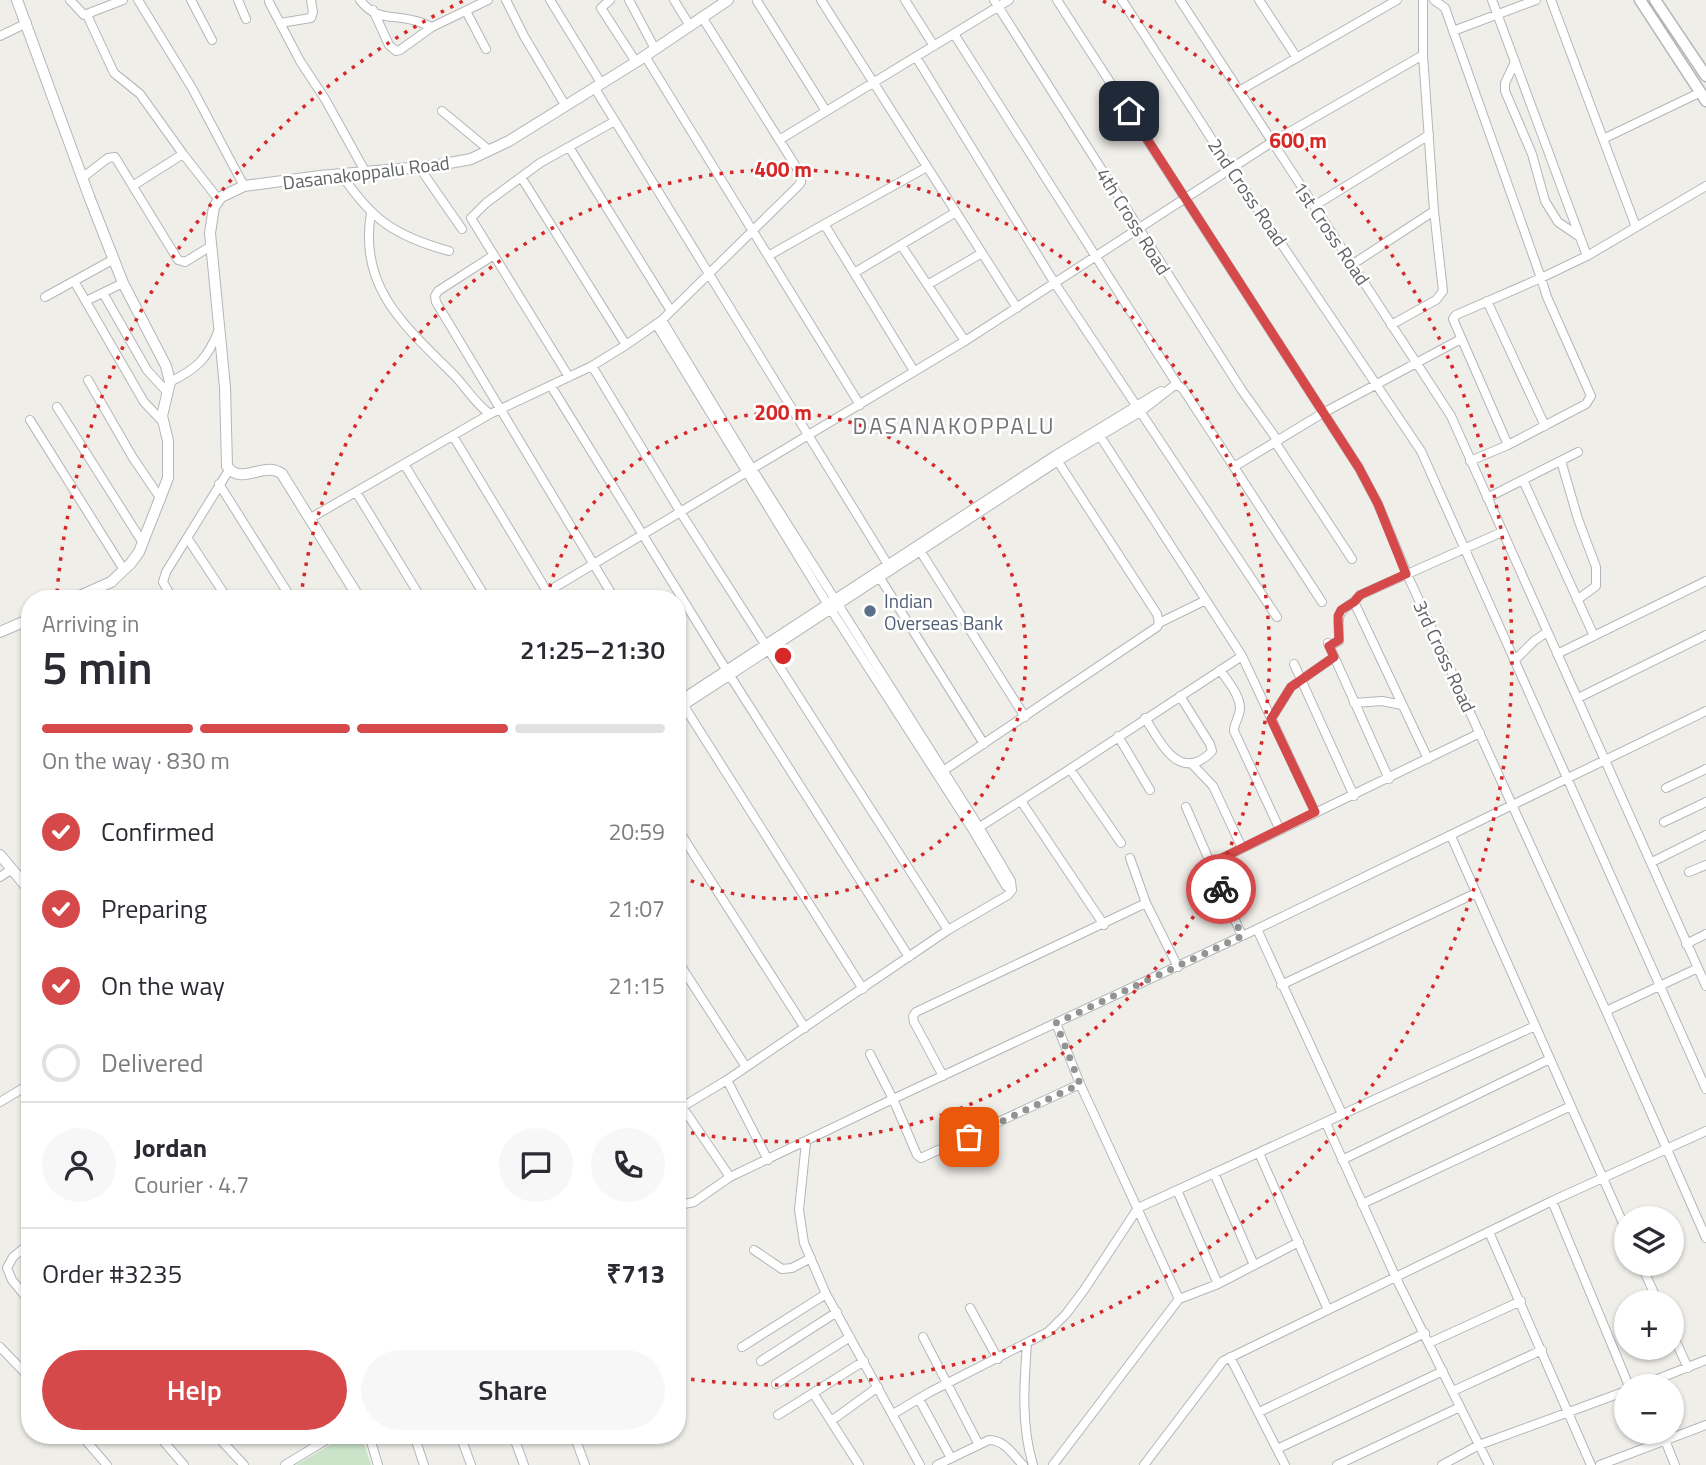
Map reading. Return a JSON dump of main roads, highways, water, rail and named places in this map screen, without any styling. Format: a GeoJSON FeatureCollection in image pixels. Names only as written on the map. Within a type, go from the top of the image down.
{"type":"FeatureCollection","features":[{"type":"Feature","properties":{"kind":"main road"},"geometry":{"type":"LineString","coordinates":[[1640,0],[1704,97]]}},
{"type":"Feature","properties":{"kind":"main road"},"geometry":{"type":"LineString","coordinates":[[1655,0],[1706,76]]}},
{"type":"Feature","properties":{"kind":"place","name":"Indian Overseas Bank"},"geometry":{"type":"Point","coordinates":[870,611]}},
{"type":"Feature","properties":{"kind":"district","name":"DASANAKOPPALU"},"geometry":{"type":"Point","coordinates":[954,425]}}]}
